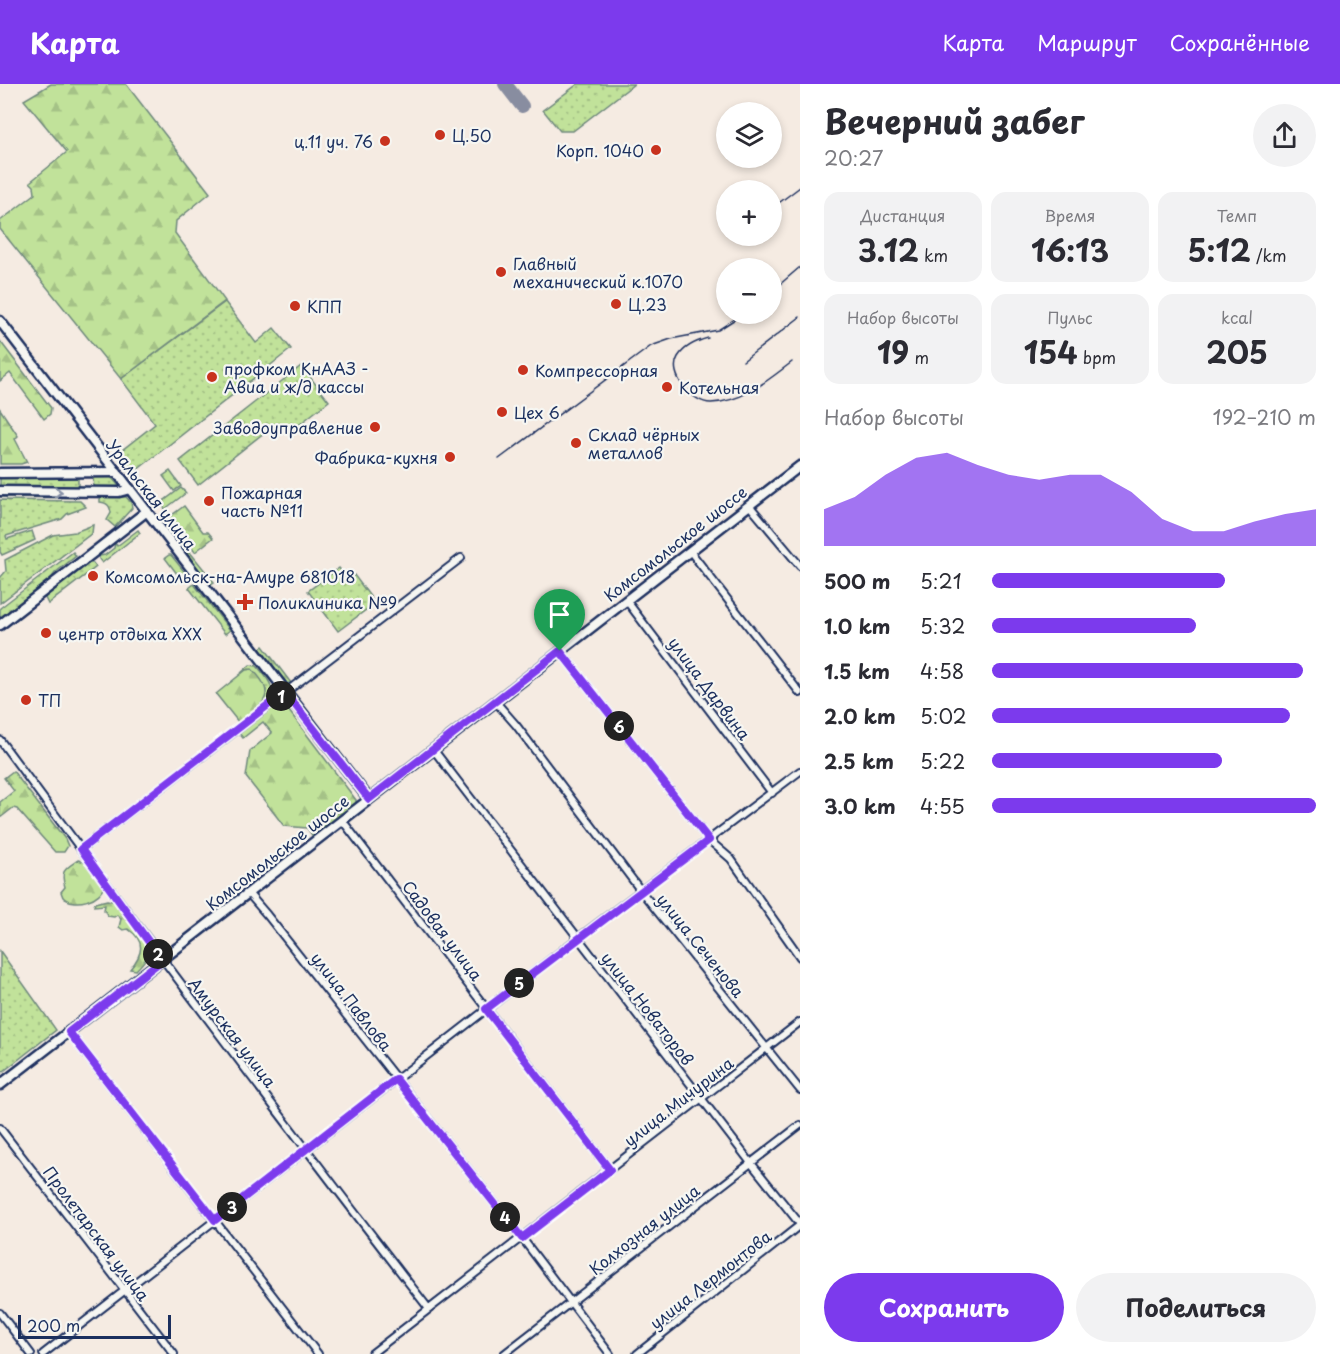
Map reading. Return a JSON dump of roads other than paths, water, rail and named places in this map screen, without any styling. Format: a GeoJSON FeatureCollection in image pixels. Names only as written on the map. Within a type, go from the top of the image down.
{"type":"FeatureCollection","features":[{"type":"Feature","properties":{"kind":"street","name":"Уральская улица"},"geometry":{"type":"LineString","coordinates":[[0,321],[369,799]]}},
{"type":"Feature","properties":{"kind":"street","name":"Комсомольское шоссе"},"geometry":{"type":"LineString","coordinates":[[0,1085],[799,468]]}},
{"type":"Feature","properties":{"kind":"street"},"geometry":{"type":"LineString","coordinates":[[0,473],[117,472]]}},
{"type":"Feature","properties":{"kind":"street"},"geometry":{"type":"LineString","coordinates":[[0,491],[119,492],[130,489]]}},
{"type":"Feature","properties":{"kind":"street"},"geometry":{"type":"LineString","coordinates":[[749,505],[800,566]]}},
{"type":"Feature","properties":{"kind":"street"},"geometry":{"type":"LineString","coordinates":[[0,625],[147,512]]}},
{"type":"Feature","properties":{"kind":"street"},"geometry":{"type":"LineString","coordinates":[[690,551],[800,693]]}},
{"type":"Feature","properties":{"kind":"street"},"geometry":{"type":"LineString","coordinates":[[81,849],[461,558]]}},
{"type":"Feature","properties":{"kind":"street","name":"улица Дарвина"},"geometry":{"type":"LineString","coordinates":[[626,600],[772,793]]}},
{"type":"Feature","properties":{"kind":"street"},"geometry":{"type":"LineString","coordinates":[[560,651],[709,840],[731,859],[800,957]]}},
{"type":"Feature","properties":{"kind":"street","name":"улица Сеченова"},"geometry":{"type":"LineString","coordinates":[[495,701],[640,891],[800,1089]]}},
{"type":"Feature","properties":{"kind":"street","name":"Амурская улица"},"geometry":{"type":"LineString","coordinates":[[0,740],[305,1150],[429,1309]]}},
{"type":"Feature","properties":{"kind":"street","name":"улица Новаторов"},"geometry":{"type":"LineString","coordinates":[[433,749],[577,939],[800,1225]]}},
{"type":"Feature","properties":{"kind":"street"},"geometry":{"type":"LineString","coordinates":[[43,1354],[486,1009],[800,771]]}},
{"type":"Feature","properties":{"kind":"street","name":"Садовая улица"},"geometry":{"type":"LineString","coordinates":[[342,820],[610,1170]]}},
{"type":"Feature","properties":{"kind":"street","name":"улица Павлова"},"geometry":{"type":"LineString","coordinates":[[248,893],[522,1238],[610,1354]]}},
{"type":"Feature","properties":{"kind":"street","name":"улица Мичурина"},"geometry":{"type":"LineString","coordinates":[[372,1354],[800,1022]]}},
{"type":"Feature","properties":{"kind":"street"},"geometry":{"type":"LineString","coordinates":[[69,1032],[318,1354]]}},
{"type":"Feature","properties":{"kind":"street","name":"Колхозная улица"},"geometry":{"type":"LineString","coordinates":[[504,1354],[800,1125]]}},
{"type":"Feature","properties":{"kind":"street","name":"Пролетарская улица"},"geometry":{"type":"LineString","coordinates":[[0,1128],[174,1354]]}},
{"type":"Feature","properties":{"kind":"street","name":"улица Лермонтова"},"geometry":{"type":"LineString","coordinates":[[637,1354],[800,1225]]}},
{"type":"Feature","properties":{"kind":"street"},"geometry":{"type":"LineString","coordinates":[[0,1313],[31,1354]]}},
{"type":"Feature","properties":{"kind":"railway"},"geometry":{"type":"LineString","coordinates":[[782,200],[800,187]]}},
{"type":"Feature","properties":{"kind":"railway"},"geometry":{"type":"LineString","coordinates":[[782,283],[800,267]]}},
{"type":"Feature","properties":{"kind":"railway"},"geometry":{"type":"LineString","coordinates":[[743,361],[800,317]]}},
{"type":"Feature","properties":{"kind":"railway"},"geometry":{"type":"LineString","coordinates":[[499,459],[651,346],[671,339],[718,330],[727,324]]}},
{"type":"Feature","properties":{"kind":"railway"},"geometry":{"type":"LineString","coordinates":[[708,338],[684,350],[676,364],[676,372],[684,387],[704,402],[723,402],[734,399],[764,383],[792,362]]}},
{"type":"Feature","properties":{"kind":"place","name":"Ц.50"},"geometry":{"type":"Point","coordinates":[440,135]}},
{"type":"Feature","properties":{"kind":"place","name":"ц.11 уч. 76"},"geometry":{"type":"Point","coordinates":[385,141]}},
{"type":"Feature","properties":{"kind":"place","name":"Корп. 1040"},"geometry":{"type":"Point","coordinates":[656,150]}},
{"type":"Feature","properties":{"kind":"place","name":"Главный механический к.1070"},"geometry":{"type":"Point","coordinates":[501,272]}},
{"type":"Feature","properties":{"kind":"place","name":"Ц.23"},"geometry":{"type":"Point","coordinates":[616,304]}},
{"type":"Feature","properties":{"kind":"place","name":"КПП"},"geometry":{"type":"Point","coordinates":[295,306]}},
{"type":"Feature","properties":{"kind":"place","name":"Компрессорная"},"geometry":{"type":"Point","coordinates":[523,370]}},
{"type":"Feature","properties":{"kind":"place","name":"профком КнААЗ - Авиа и ж/д кассы"},"geometry":{"type":"Point","coordinates":[212,377]}},
{"type":"Feature","properties":{"kind":"place","name":"Котельная"},"geometry":{"type":"Point","coordinates":[667,387]}},
{"type":"Feature","properties":{"kind":"place","name":"Цех 6"},"geometry":{"type":"Point","coordinates":[502,412]}},
{"type":"Feature","properties":{"kind":"place","name":"Заводоуправление"},"geometry":{"type":"Point","coordinates":[375,427]}},
{"type":"Feature","properties":{"kind":"place","name":"Склад чёрных металлов"},"geometry":{"type":"Point","coordinates":[576,443]}},
{"type":"Feature","properties":{"kind":"place","name":"Фабрика-кухня"},"geometry":{"type":"Point","coordinates":[450,457]}},
{"type":"Feature","properties":{"kind":"place","name":"Пожарная часть №11"},"geometry":{"type":"Point","coordinates":[209,501]}},
{"type":"Feature","properties":{"kind":"place","name":"Комсомольск-на-Амуре 681018"},"geometry":{"type":"Point","coordinates":[93,576]}},
{"type":"Feature","properties":{"kind":"place","name":"Поликлиника №9"},"geometry":{"type":"Point","coordinates":[245,602]}},
{"type":"Feature","properties":{"kind":"place","name":"центр отдыха ХХХ"},"geometry":{"type":"Point","coordinates":[46,633]}},
{"type":"Feature","properties":{"kind":"place","name":"ТП"},"geometry":{"type":"Point","coordinates":[26,700]}}]}
